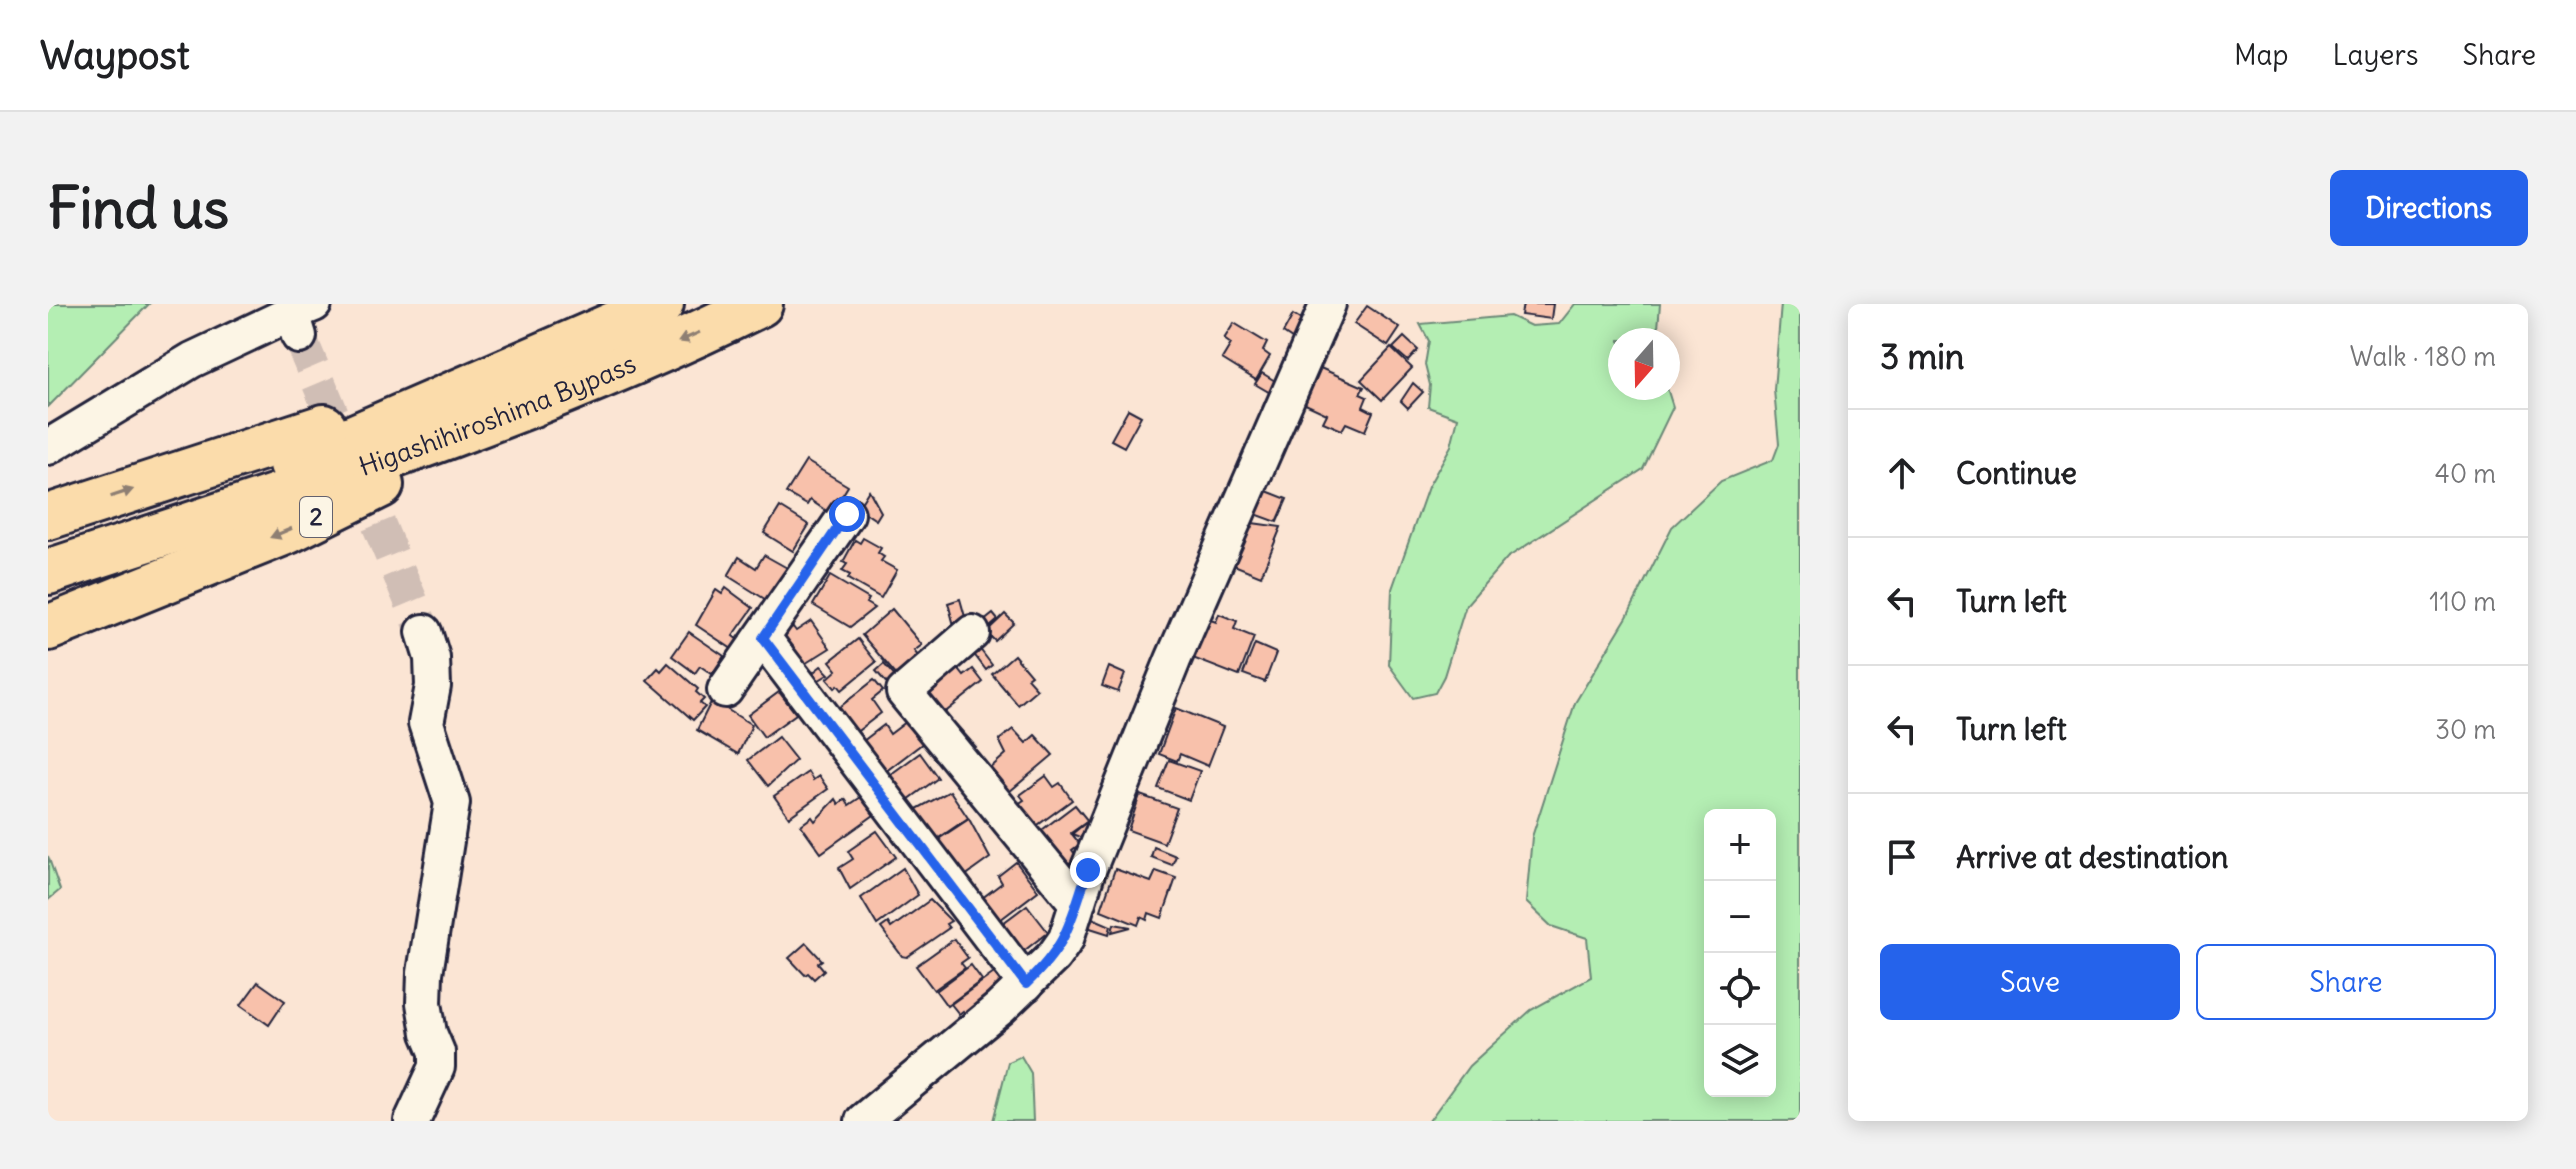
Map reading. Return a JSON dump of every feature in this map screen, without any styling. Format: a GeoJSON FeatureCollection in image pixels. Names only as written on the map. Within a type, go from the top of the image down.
{"type":"FeatureCollection","features":[{"type":"Feature","properties":{"kind":"highway","name":"Higashihiroshima Bypass"},"geometry":{"type":"LineString","coordinates":[[566,370],[661,304]]}},
{"type":"Feature","properties":{"kind":"highway","name":"Higashihiroshima Bypass"},"geometry":{"type":"LineString","coordinates":[[48,571],[566,370],[760,304]]}},
{"type":"Feature","properties":{"kind":"highway","name":"2"},"geometry":{"type":"LineString","coordinates":[[48,517],[566,370]]}},
{"type":"Feature","properties":{"kind":"highway","name":"2"},"geometry":{"type":"LineString","coordinates":[[48,628],[288,531],[566,370]]}},
{"type":"Feature","properties":{"kind":"street"},"geometry":{"type":"LineString","coordinates":[[863,1121],[941,1059],[1026,984],[1066,939],[1077,903],[1173,660],[1328,304]]}},
{"type":"Feature","properties":{"kind":"street"},"geometry":{"type":"LineString","coordinates":[[48,447],[192,360],[301,318]]}},
{"type":"Feature","properties":{"kind":"street"},"geometry":{"type":"LineString","coordinates":[[725,690],[847,514]]}},
{"type":"Feature","properties":{"kind":"street"},"geometry":{"type":"LineString","coordinates":[[412,1121],[437,1067],[437,1052],[429,1033],[424,1003],[425,973],[452,803],[426,723],[433,686],[432,658],[424,632]]}},
{"type":"Feature","properties":{"kind":"street"},"geometry":{"type":"LineString","coordinates":[[972,633],[904,692],[1077,903]]}},
{"type":"Feature","properties":{"kind":"street"},"geometry":{"type":"LineString","coordinates":[[763,638],[1026,984]]}},
{"type":"Feature","properties":{"kind":"green space"},"geometry":{"type":"Polygon","coordinates":[[[48,304],[149,304],[48,407],[48,304]]]}},
{"type":"Feature","properties":{"kind":"green space"},"geometry":{"type":"Polygon","coordinates":[[[1575,304],[1660,304],[1658,328],[1608,328],[1608,400],[1671,400],[1673,407],[1643,469],[1507,558],[1466,605],[1444,676],[1435,693],[1413,698],[1389,665],[1392,589],[1428,487],[1451,446],[1458,418],[1428,407],[1430,385],[1425,365],[1429,341],[1420,324],[1510,316],[1531,326],[1559,324],[1575,304]]]}},
{"type":"Feature","properties":{"kind":"green space"},"geometry":{"type":"Polygon","coordinates":[[[1781,304],[1800,304],[1800,1121],[1429,1121],[1469,1066],[1531,1010],[1591,977],[1587,938],[1551,926],[1526,902],[1532,837],[1575,703],[1627,617],[1672,527],[1721,481],[1773,460],[1779,444],[1774,390],[1781,304]]]}},
{"type":"Feature","properties":{"kind":"green space"},"geometry":{"type":"Polygon","coordinates":[[[48,856],[60,890],[48,900],[48,856]]]}},
{"type":"Feature","properties":{"kind":"green space"},"geometry":{"type":"Polygon","coordinates":[[[1021,1056],[1031,1073],[1033,1121],[993,1121],[1008,1062],[1021,1056]]]}},
{"type":"Feature","properties":{"kind":"building"},"geometry":{"type":"Polygon","coordinates":[[[1523,304],[1553,304],[1551,319],[1521,315],[1523,304]]]}},
{"type":"Feature","properties":{"kind":"building"},"geometry":{"type":"Polygon","coordinates":[[[1367,306],[1400,328],[1388,346],[1354,324],[1367,306]]]}},
{"type":"Feature","properties":{"kind":"building"},"geometry":{"type":"Polygon","coordinates":[[[1293,315],[1309,325],[1298,343],[1283,333],[1293,315]]]}},
{"type":"Feature","properties":{"kind":"building"},"geometry":{"type":"Polygon","coordinates":[[[1234,323],[1267,343],[1263,351],[1270,356],[1256,380],[1222,359],[1231,344],[1224,339],[1234,323]]]}},
{"type":"Feature","properties":{"kind":"building"},"geometry":{"type":"Polygon","coordinates":[[[1404,337],[1418,350],[1408,361],[1393,348],[1404,337]]]}},
{"type":"Feature","properties":{"kind":"building"},"geometry":{"type":"Polygon","coordinates":[[[1391,348],[1412,368],[1382,400],[1361,380],[1391,348]]]}},
{"type":"Feature","properties":{"kind":"building"},"geometry":{"type":"Polygon","coordinates":[[[1318,367],[1364,387],[1360,394],[1367,397],[1363,407],[1373,412],[1365,431],[1346,423],[1342,430],[1323,422],[1327,414],[1303,403],[1318,367]]]}},
{"type":"Feature","properties":{"kind":"building"},"geometry":{"type":"Polygon","coordinates":[[[1262,373],[1285,387],[1279,398],[1255,384],[1262,373]]]}},
{"type":"Feature","properties":{"kind":"building"},"geometry":{"type":"Polygon","coordinates":[[[1413,383],[1423,392],[1408,408],[1401,401],[1413,383]]]}},
{"type":"Feature","properties":{"kind":"building"},"geometry":{"type":"Polygon","coordinates":[[[1128,409],[1141,416],[1124,447],[1111,440],[1128,409]]]}},
{"type":"Feature","properties":{"kind":"building"},"geometry":{"type":"Polygon","coordinates":[[[806,461],[848,486],[831,514],[810,500],[807,505],[786,493],[806,461]]]}},
{"type":"Feature","properties":{"kind":"building"},"geometry":{"type":"Polygon","coordinates":[[[1256,487],[1287,499],[1277,522],[1247,511],[1256,487]]]}},
{"type":"Feature","properties":{"kind":"building"},"geometry":{"type":"Polygon","coordinates":[[[869,490],[881,512],[876,520],[858,508],[869,490]]]}},
{"type":"Feature","properties":{"kind":"building"},"geometry":{"type":"Polygon","coordinates":[[[780,507],[809,525],[793,551],[764,533],[780,507]]]}},
{"type":"Feature","properties":{"kind":"building"},"geometry":{"type":"Polygon","coordinates":[[[1245,522],[1281,527],[1261,576],[1229,563],[1245,522]]]}},
{"type":"Feature","properties":{"kind":"building"},"geometry":{"type":"Polygon","coordinates":[[[863,538],[881,548],[878,553],[884,557],[881,561],[897,570],[881,598],[848,579],[850,575],[842,571],[847,564],[843,562],[855,540],[860,543],[863,538]]]}},
{"type":"Feature","properties":{"kind":"building"},"geometry":{"type":"Polygon","coordinates":[[[764,555],[789,569],[768,601],[728,576],[739,557],[756,568],[764,555]]]}},
{"type":"Feature","properties":{"kind":"building"},"geometry":{"type":"Polygon","coordinates":[[[830,576],[869,599],[866,603],[874,608],[850,627],[813,605],[830,576]]]}},
{"type":"Feature","properties":{"kind":"building"},"geometry":{"type":"Polygon","coordinates":[[[726,588],[753,608],[733,636],[738,640],[732,649],[696,625],[716,590],[722,594],[726,588]]]}},
{"type":"Feature","properties":{"kind":"building"},"geometry":{"type":"Polygon","coordinates":[[[960,599],[967,624],[956,633],[948,603],[960,599]]]}},
{"type":"Feature","properties":{"kind":"building"},"geometry":{"type":"Polygon","coordinates":[[[892,609],[922,645],[914,651],[919,657],[897,676],[862,635],[892,609]]]}},
{"type":"Feature","properties":{"kind":"building"},"geometry":{"type":"Polygon","coordinates":[[[993,614],[998,620],[983,633],[978,626],[993,614]]]}},
{"type":"Feature","properties":{"kind":"building"},"geometry":{"type":"Polygon","coordinates":[[[1005,614],[1014,623],[995,641],[986,632],[1005,614]]]}},
{"type":"Feature","properties":{"kind":"building"},"geometry":{"type":"Polygon","coordinates":[[[1219,614],[1237,621],[1234,629],[1254,637],[1239,676],[1190,657],[1205,618],[1216,622],[1219,614]]]}},
{"type":"Feature","properties":{"kind":"building"},"geometry":{"type":"Polygon","coordinates":[[[811,621],[830,648],[803,665],[782,634],[793,627],[796,631],[811,621]]]}},
{"type":"Feature","properties":{"kind":"building"},"geometry":{"type":"Polygon","coordinates":[[[689,632],[724,656],[712,674],[700,666],[695,673],[672,656],[689,632]]]}},
{"type":"Feature","properties":{"kind":"building"},"geometry":{"type":"Polygon","coordinates":[[[858,639],[876,662],[842,690],[838,685],[835,688],[827,679],[837,670],[830,661],[858,639]]]}},
{"type":"Feature","properties":{"kind":"building"},"geometry":{"type":"Polygon","coordinates":[[[1255,644],[1276,653],[1265,682],[1243,674],[1255,644]]]}},
{"type":"Feature","properties":{"kind":"building"},"geometry":{"type":"Polygon","coordinates":[[[979,648],[992,665],[986,670],[973,653],[979,648]]]}},
{"type":"Feature","properties":{"kind":"building"},"geometry":{"type":"Polygon","coordinates":[[[1014,655],[1031,675],[1027,678],[1037,689],[1018,705],[992,674],[1014,655]]]}},
{"type":"Feature","properties":{"kind":"building"},"geometry":{"type":"Polygon","coordinates":[[[668,663],[698,689],[696,692],[704,699],[700,703],[705,707],[693,720],[647,680],[658,668],[661,671],[668,663]]]}},
{"type":"Feature","properties":{"kind":"building"},"geometry":{"type":"Polygon","coordinates":[[[884,664],[898,680],[890,687],[876,671],[884,664]]]}},
{"type":"Feature","properties":{"kind":"building"},"geometry":{"type":"Polygon","coordinates":[[[821,666],[829,674],[814,683],[809,676],[821,666]]]}},
{"type":"Feature","properties":{"kind":"building"},"geometry":{"type":"Polygon","coordinates":[[[956,666],[964,676],[973,669],[983,682],[943,714],[925,691],[956,666]]]}},
{"type":"Feature","properties":{"kind":"building"},"geometry":{"type":"Polygon","coordinates":[[[1109,667],[1125,674],[1118,692],[1102,686],[1109,667]]]}},
{"type":"Feature","properties":{"kind":"building"},"geometry":{"type":"Polygon","coordinates":[[[874,680],[883,691],[872,700],[881,713],[850,737],[831,714],[874,680]]]}},
{"type":"Feature","properties":{"kind":"building"},"geometry":{"type":"Polygon","coordinates":[[[779,692],[796,714],[764,737],[748,715],[779,692]]]}},
{"type":"Feature","properties":{"kind":"building"},"geometry":{"type":"Polygon","coordinates":[[[712,700],[752,725],[738,754],[697,730],[712,700]]]}},
{"type":"Feature","properties":{"kind":"building"},"geometry":{"type":"Polygon","coordinates":[[[1176,708],[1223,727],[1208,766],[1180,754],[1177,761],[1159,754],[1176,708]]]}},
{"type":"Feature","properties":{"kind":"building"},"geometry":{"type":"Polygon","coordinates":[[[906,722],[923,743],[881,775],[858,745],[884,725],[890,734],[906,722]]]}},
{"type":"Feature","properties":{"kind":"building"},"geometry":{"type":"Polygon","coordinates":[[[954,722],[976,747],[965,758],[943,732],[954,722]]]}},
{"type":"Feature","properties":{"kind":"building"},"geometry":{"type":"Polygon","coordinates":[[[1013,729],[1026,743],[1035,735],[1053,755],[1003,797],[988,770],[1006,754],[999,740],[1013,729]]]}},
{"type":"Feature","properties":{"kind":"building"},"geometry":{"type":"Polygon","coordinates":[[[778,737],[796,760],[768,786],[748,760],[778,737]]]}},
{"type":"Feature","properties":{"kind":"building"},"geometry":{"type":"Polygon","coordinates":[[[920,753],[938,778],[905,802],[887,777],[920,753]]]}},
{"type":"Feature","properties":{"kind":"building"},"geometry":{"type":"Polygon","coordinates":[[[1169,760],[1200,771],[1189,800],[1158,788],[1169,760]]]}},
{"type":"Feature","properties":{"kind":"building"},"geometry":{"type":"Polygon","coordinates":[[[808,772],[813,780],[819,776],[828,789],[789,817],[774,796],[808,772]]]}},
{"type":"Feature","properties":{"kind":"building"},"geometry":{"type":"Polygon","coordinates":[[[1046,776],[1054,787],[1060,783],[1072,800],[1035,827],[1018,804],[1024,800],[1020,795],[1046,776]]]}},
{"type":"Feature","properties":{"kind":"building"},"geometry":{"type":"Polygon","coordinates":[[[950,791],[968,818],[930,844],[913,811],[950,791]]]}},
{"type":"Feature","properties":{"kind":"building"},"geometry":{"type":"Polygon","coordinates":[[[1140,795],[1177,808],[1164,843],[1128,830],[1140,795]]]}},
{"type":"Feature","properties":{"kind":"building"},"geometry":{"type":"Polygon","coordinates":[[[861,797],[874,815],[821,853],[801,825],[812,817],[815,821],[836,799],[839,804],[845,799],[849,805],[861,797]]]}},
{"type":"Feature","properties":{"kind":"building"},"geometry":{"type":"Polygon","coordinates":[[[1075,805],[1088,821],[1071,833],[1080,844],[1072,850],[1077,857],[1058,872],[1034,836],[1075,805]]]}},
{"type":"Feature","properties":{"kind":"building"},"geometry":{"type":"Polygon","coordinates":[[[969,819],[990,858],[958,881],[931,844],[969,819]]]}},
{"type":"Feature","properties":{"kind":"building"},"geometry":{"type":"Polygon","coordinates":[[[1088,821],[1096,825],[1090,841],[1072,834],[1088,821]]]}},
{"type":"Feature","properties":{"kind":"building"},"geometry":{"type":"Polygon","coordinates":[[[877,831],[896,857],[850,889],[839,868],[853,859],[848,851],[877,831]]]}},
{"type":"Feature","properties":{"kind":"building"},"geometry":{"type":"Polygon","coordinates":[[[1154,847],[1176,856],[1172,865],[1151,857],[1154,847]]]}},
{"type":"Feature","properties":{"kind":"building"},"geometry":{"type":"Polygon","coordinates":[[[1016,862],[1038,891],[996,923],[977,902],[1002,883],[998,876],[1016,862]]]}},
{"type":"Feature","properties":{"kind":"building"},"geometry":{"type":"Polygon","coordinates":[[[903,868],[918,895],[877,925],[861,898],[903,868]]]}},
{"type":"Feature","properties":{"kind":"building"},"geometry":{"type":"Polygon","coordinates":[[[1115,869],[1151,882],[1156,871],[1176,878],[1162,918],[1149,913],[1147,920],[1141,917],[1138,925],[1101,910],[1115,869]]]}},
{"type":"Feature","properties":{"kind":"building"},"geometry":{"type":"Polygon","coordinates":[[[930,900],[951,921],[946,924],[949,928],[907,957],[902,956],[881,928],[888,923],[891,928],[930,900]]]}},
{"type":"Feature","properties":{"kind":"building"},"geometry":{"type":"Polygon","coordinates":[[[1027,905],[1048,932],[1020,954],[999,926],[1027,905]]]}},
{"type":"Feature","properties":{"kind":"building"},"geometry":{"type":"Polygon","coordinates":[[[1090,917],[1111,926],[1109,934],[1087,927],[1090,917]]]}},
{"type":"Feature","properties":{"kind":"building"},"geometry":{"type":"Polygon","coordinates":[[[1114,924],[1131,927],[1112,932],[1114,924]]]}},
{"type":"Feature","properties":{"kind":"building"},"geometry":{"type":"Polygon","coordinates":[[[954,939],[968,958],[961,963],[965,968],[934,990],[916,966],[954,939]]]}},
{"type":"Feature","properties":{"kind":"building"},"geometry":{"type":"Polygon","coordinates":[[[806,943],[822,960],[818,963],[824,970],[814,979],[808,973],[805,975],[789,958],[806,943]]]}},
{"type":"Feature","properties":{"kind":"building"},"geometry":{"type":"Polygon","coordinates":[[[971,965],[982,980],[947,1006],[936,991],[971,965]]]}},
{"type":"Feature","properties":{"kind":"building"},"geometry":{"type":"Polygon","coordinates":[[[994,973],[1007,988],[968,1018],[963,1011],[959,1014],[951,1004],[994,973]]]}},
{"type":"Feature","properties":{"kind":"building"},"geometry":{"type":"Polygon","coordinates":[[[258,982],[285,1001],[269,1025],[241,1005],[258,982]]]}},
{"type":"Feature","properties":{"kind":"tunnel"},"geometry":{"type":"LineString","coordinates":[[299,336],[424,632]]}},
{"type":"Feature","properties":{"kind":"route"},"geometry":{"type":"LineString","coordinates":[[847,514],[763,638],[1026,984],[1066,939],[1088,870]]}}]}
